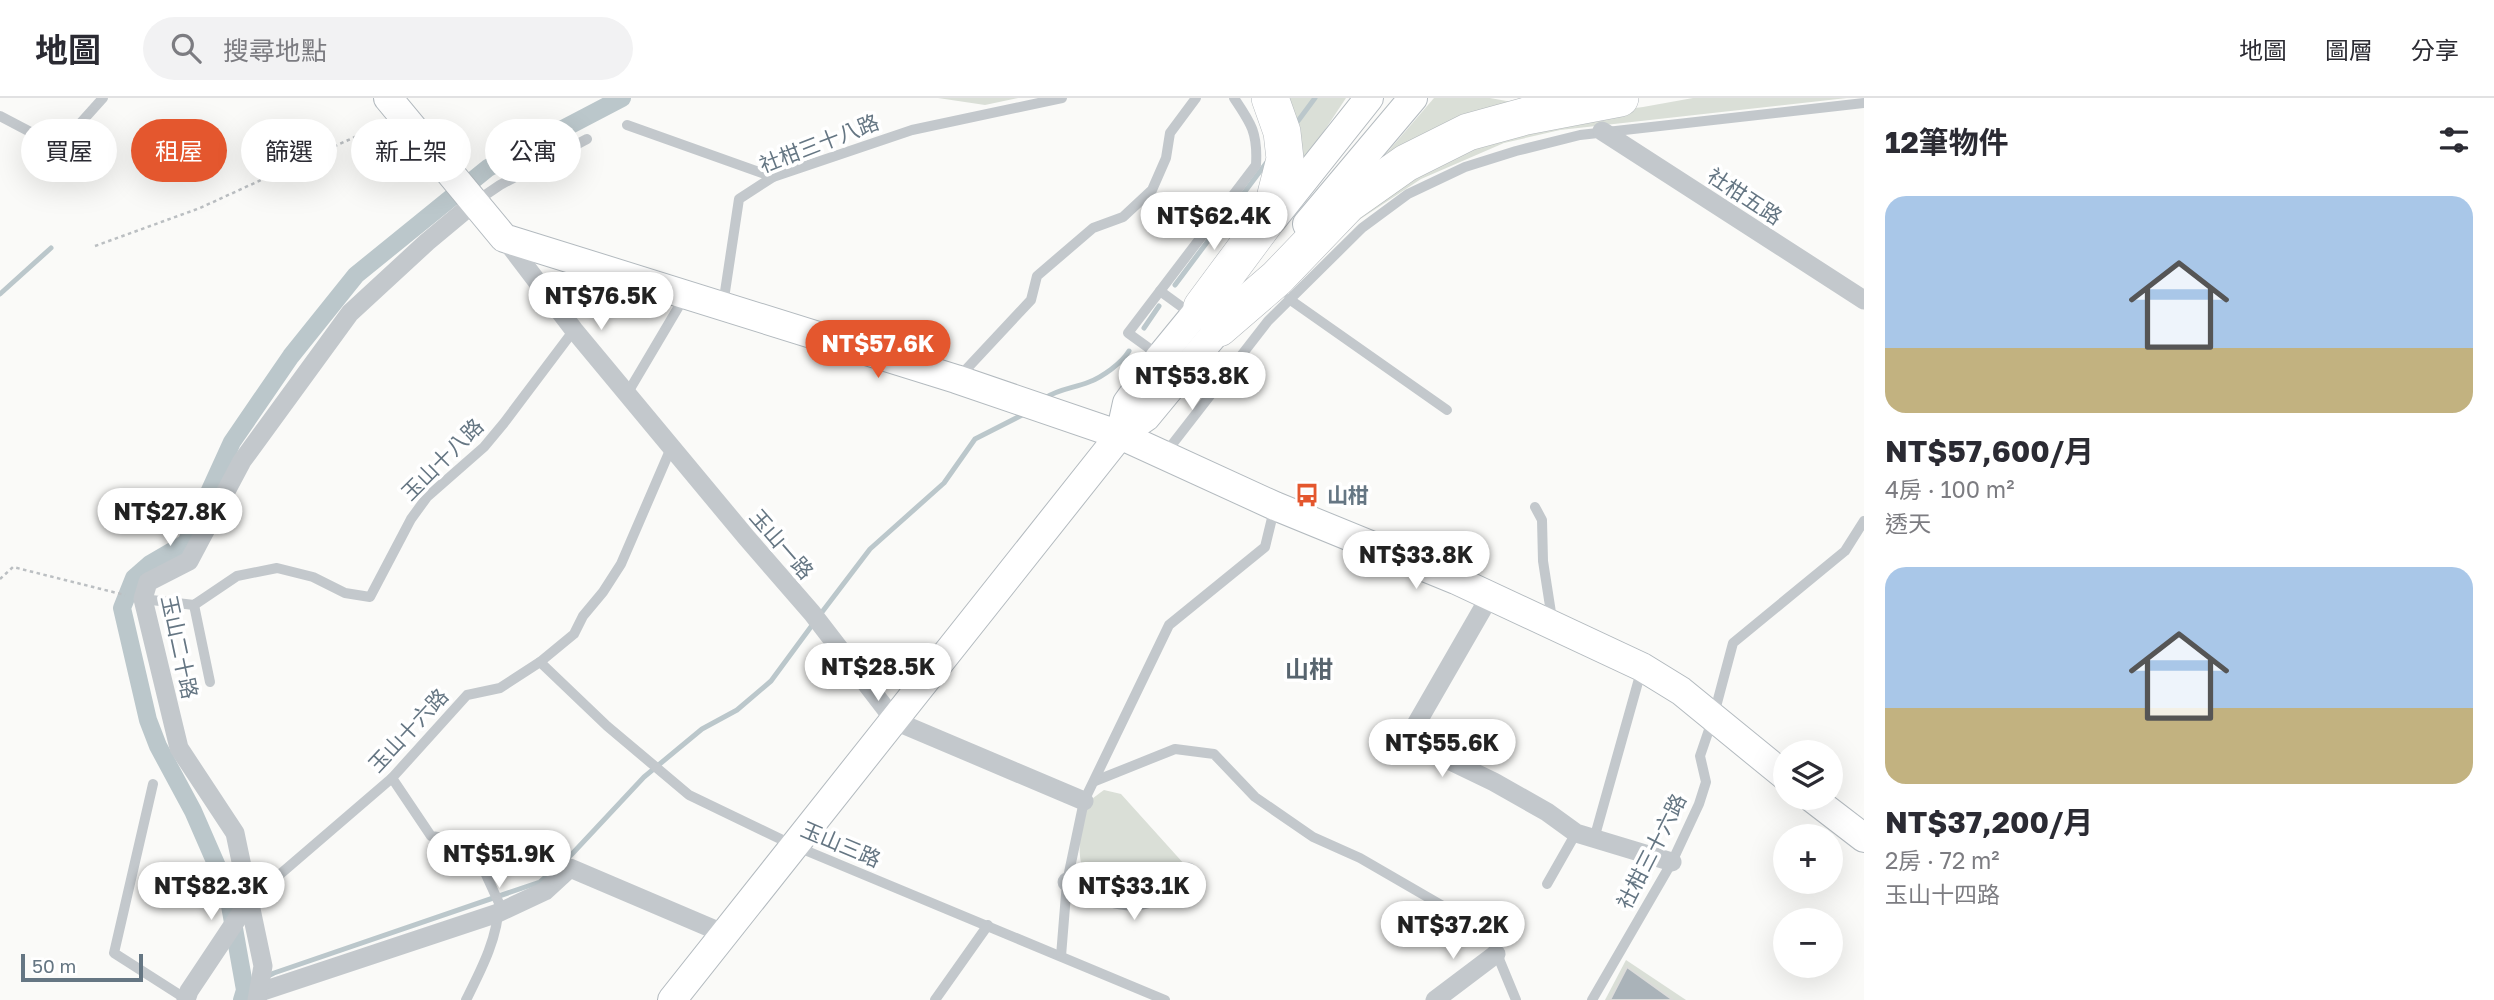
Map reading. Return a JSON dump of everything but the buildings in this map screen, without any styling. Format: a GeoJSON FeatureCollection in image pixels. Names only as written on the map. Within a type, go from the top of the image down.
{"type":"FeatureCollection","features":[{"type":"Feature","properties":{"kind":"highway"},"geometry":{"type":"LineString","coordinates":[[1205,317],[1270,214],[1285,159],[1282,132],[1270,98]]}},
{"type":"Feature","properties":{"kind":"highway"},"geometry":{"type":"LineString","coordinates":[[1205,317],[1278,278],[1348,204],[1406,163],[1468,132],[1526,116],[1620,98]]}},
{"type":"Feature","properties":{"kind":"main road"},"geometry":{"type":"LineString","coordinates":[[1171,456],[1160,440],[1158,426],[1187,367],[1205,317],[1370,98]]}},
{"type":"Feature","properties":{"kind":"main road"},"geometry":{"type":"LineString","coordinates":[[1047,409],[1097,415],[1115,402],[1205,317],[1413,98]]}},
{"type":"Feature","properties":{"kind":"main road"},"geometry":{"type":"LineString","coordinates":[[395,107],[503,238],[956,379],[1120,435],[1171,456],[1275,506],[1456,580],[1642,667],[1681,691],[1773,766]]}},
{"type":"Feature","properties":{"kind":"main road"},"geometry":{"type":"LineString","coordinates":[[1120,435],[1126,403],[1160,357]]}},
{"type":"Feature","properties":{"kind":"main road"},"geometry":{"type":"LineString","coordinates":[[672,1000],[1120,435],[1146,417],[1187,367]]}},
{"type":"Feature","properties":{"kind":"main road"},"geometry":{"type":"LineString","coordinates":[[1828,810],[1864,838]]}},
{"type":"Feature","properties":{"kind":"street","name":"社柑五路"},"geometry":{"type":"LineString","coordinates":[[1602,131],[1864,300]]}},
{"type":"Feature","properties":{"kind":"street","name":"玉山二十路"},"geometry":{"type":"LineString","coordinates":[[260,988],[249,901],[235,833],[179,748],[143,599],[148,582],[189,561],[242,461],[351,313],[427,242],[475,202]]}},
{"type":"Feature","properties":{"kind":"street","name":"玉山一路"},"geometry":{"type":"LineString","coordinates":[[503,238],[627,395],[817,620],[895,721],[1084,801]]}},
{"type":"Feature","properties":{"kind":"street"},"geometry":{"type":"LineString","coordinates":[[1490,596],[1407,740],[1494,782],[1585,836],[1672,862]]}},
{"type":"Feature","properties":{"kind":"street"},"geometry":{"type":"LineString","coordinates":[[260,988],[545,891],[570,868],[724,934]]}},
{"type":"Feature","properties":{"kind":"street"},"geometry":{"type":"LineString","coordinates":[[1067,882],[1112,899],[1147,901],[1170,890],[1188,872]]}},
{"type":"Feature","properties":{"kind":"street"},"geometry":{"type":"LineString","coordinates":[[186,1000],[249,901]]}},
{"type":"Feature","properties":{"kind":"street"},"geometry":{"type":"LineString","coordinates":[[1435,1000],[1496,954]]}},
{"type":"Feature","properties":{"kind":"lane"},"geometry":{"type":"LineString","coordinates":[[0,116],[59,147],[103,98]]}},
{"type":"Feature","properties":{"kind":"lane","name":"社柑三十八路"},"geometry":{"type":"LineString","coordinates":[[723,306],[739,199],[773,177],[912,130],[1062,98]]}},
{"type":"Feature","properties":{"kind":"lane"},"geometry":{"type":"LineString","coordinates":[[956,379],[1031,300],[1037,276],[1093,229],[1123,217],[1152,190],[1166,158],[1170,133],[1196,98]]}},
{"type":"Feature","properties":{"kind":"lane"},"geometry":{"type":"LineString","coordinates":[[1160,357],[1128,333],[1256,164],[1258,145],[1254,126],[1234,98]]}},
{"type":"Feature","properties":{"kind":"lane"},"geometry":{"type":"LineString","coordinates":[[1171,456],[1268,321],[1362,228],[1408,194],[1465,167],[1580,135],[1864,103]]}},
{"type":"Feature","properties":{"kind":"lane"},"geometry":{"type":"LineString","coordinates":[[627,125],[773,177]]}},
{"type":"Feature","properties":{"kind":"lane"},"geometry":{"type":"LineString","coordinates":[[475,202],[500,185],[587,139]]}},
{"type":"Feature","properties":{"kind":"lane"},"geometry":{"type":"LineString","coordinates":[[1160,291],[1205,317]]}},
{"type":"Feature","properties":{"kind":"lane"},"geometry":{"type":"LineString","coordinates":[[627,395],[686,295]]}},
{"type":"Feature","properties":{"kind":"lane"},"geometry":{"type":"LineString","coordinates":[[1289,299],[1447,410]]}},
{"type":"Feature","properties":{"kind":"lane","name":"玉山十八路"},"geometry":{"type":"LineString","coordinates":[[194,605],[237,576],[277,568],[313,577],[345,593],[370,597],[411,519],[427,497],[484,447],[574,330]]}},
{"type":"Feature","properties":{"kind":"lane","name":"玉山十六路"},"geometry":{"type":"LineString","coordinates":[[249,901],[392,778],[467,695],[500,688],[540,662],[573,635],[583,616],[621,564],[671,448]]}},
{"type":"Feature","properties":{"kind":"lane"},"geometry":{"type":"LineString","coordinates":[[1061,956],[1067,882],[1084,801],[1169,625],[1265,547],[1275,506]]}},
{"type":"Feature","properties":{"kind":"lane"},"geometry":{"type":"LineString","coordinates":[[1535,506],[1542,520],[1543,561],[1553,625]]}},
{"type":"Feature","properties":{"kind":"lane","name":"社柑三十六路"},"geometry":{"type":"LineString","coordinates":[[1592,1000],[1672,862],[1699,804],[1706,782],[1700,756],[1733,643],[1845,551],[1864,521]]}},
{"type":"Feature","properties":{"kind":"lane"},"geometry":{"type":"LineString","coordinates":[[143,599],[194,605],[210,682]]}},
{"type":"Feature","properties":{"kind":"lane","name":"玉山三路"},"geometry":{"type":"LineString","coordinates":[[540,662],[646,761],[689,794],[795,846],[1165,1000]]}},
{"type":"Feature","properties":{"kind":"lane"},"geometry":{"type":"LineString","coordinates":[[1547,884],[1585,836],[1642,667]]}},
{"type":"Feature","properties":{"kind":"lane"},"geometry":{"type":"LineString","coordinates":[[1095,780],[1175,749],[1214,754],[1255,797],[1313,836],[1360,858],[1474,924],[1492,942],[1516,1000]]}},
{"type":"Feature","properties":{"kind":"lane"},"geometry":{"type":"LineString","coordinates":[[392,778],[431,835],[471,842],[499,908],[486,958],[466,1000]]}},
{"type":"Feature","properties":{"kind":"lane"},"geometry":{"type":"LineString","coordinates":[[153,784],[114,953],[186,1000]]}},
{"type":"Feature","properties":{"kind":"lane"},"geometry":{"type":"LineString","coordinates":[[934,1000],[988,925]]}},
{"type":"Feature","properties":{"kind":"path"},"geometry":{"type":"LineString","coordinates":[[95,246],[200,208],[395,107]]}},
{"type":"Feature","properties":{"kind":"path"},"geometry":{"type":"LineString","coordinates":[[0,579],[13,567],[143,599]]}},
{"type":"Feature","properties":{"kind":"shaded area"},"geometry":{"type":"Polygon","coordinates":[[[938,98],[1018,98],[985,105],[938,98]]]}},
{"type":"Feature","properties":{"kind":"shaded area"},"geometry":{"type":"Polygon","coordinates":[[[1284,98],[1346,98],[1285,190],[1284,98]]]}},
{"type":"Feature","properties":{"kind":"shaded area"},"geometry":{"type":"Polygon","coordinates":[[[1434,98],[1490,98],[1535,106],[1366,177],[1434,98]]]}},
{"type":"Feature","properties":{"kind":"shaded area"},"geometry":{"type":"Polygon","coordinates":[[[1693,98],[1847,98],[1560,130],[1504,143],[1421,179],[1327,241],[1398,178],[1522,123],[1693,98]]]}},
{"type":"Feature","properties":{"kind":"shaded area"},"geometry":{"type":"Polygon","coordinates":[[[1104,790],[1121,794],[1185,865],[1160,887],[1141,892],[1120,892],[1100,886],[1085,873],[1080,858],[1084,815],[1091,800],[1104,790]]]}},
{"type":"Feature","properties":{"kind":"shaded area"},"geometry":{"type":"Polygon","coordinates":[[[1626,960],[1686,1000],[1605,1000],[1626,960]]]}},
{"type":"Feature","properties":{"kind":"waterway"},"geometry":{"type":"LineString","coordinates":[[242,1000],[245,990],[227,889],[193,811],[158,746],[148,720],[122,608],[134,578],[150,564],[186,543],[232,442],[291,356],[356,275],[488,168],[622,98]]}},
{"type":"Feature","properties":{"kind":"waterway"},"geometry":{"type":"LineString","coordinates":[[1295,125],[1315,98]]}},
{"type":"Feature","properties":{"kind":"waterway"},"geometry":{"type":"LineString","coordinates":[[1175,285],[1267,162]]}},
{"type":"Feature","properties":{"kind":"waterway"},"geometry":{"type":"LineString","coordinates":[[0,294],[51,248]]}},
{"type":"Feature","properties":{"kind":"waterway"},"geometry":{"type":"LineString","coordinates":[[1144,328],[1159,306]]}},
{"type":"Feature","properties":{"kind":"waterway"},"geometry":{"type":"LineString","coordinates":[[1045,398],[1100,377],[1117,365],[1129,351]]}},
{"type":"Feature","properties":{"kind":"waterway"},"geometry":{"type":"LineString","coordinates":[[819,616],[870,549],[944,483],[975,439],[1026,413]]}},
{"type":"Feature","properties":{"kind":"waterway"},"geometry":{"type":"LineString","coordinates":[[266,977],[540,882],[572,854],[644,777],[702,729],[737,710],[771,681],[813,624]]}},
{"type":"Feature","properties":{"kind":"place","name":"山柑"},"geometry":{"type":"Point","coordinates":[1307,495]}},
{"type":"Feature","properties":{"kind":"district","name":"山柑"},"geometry":{"type":"Point","coordinates":[1309,668]}}]}
